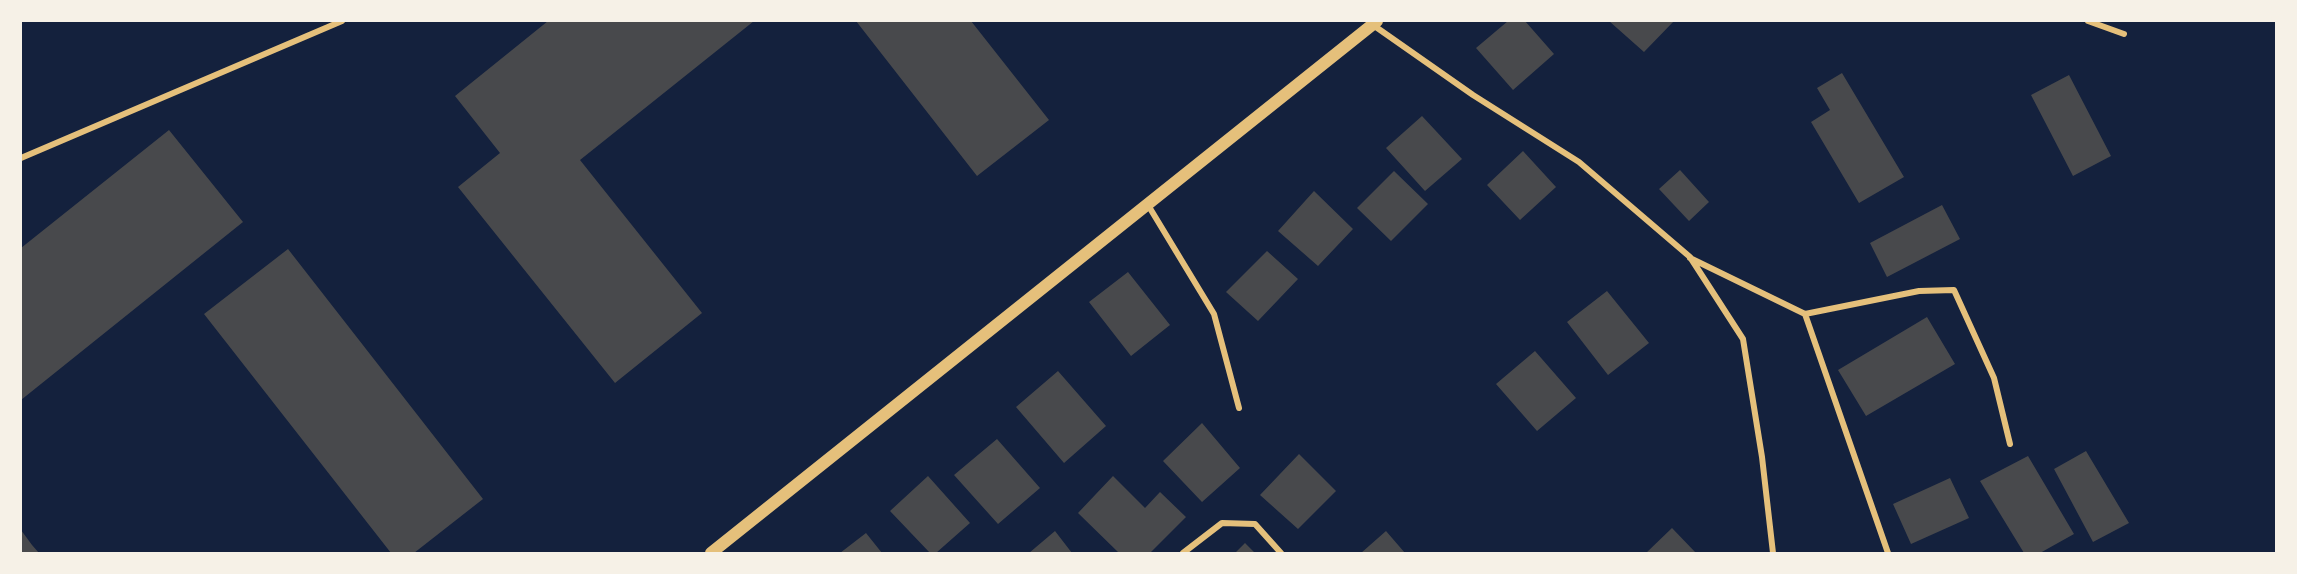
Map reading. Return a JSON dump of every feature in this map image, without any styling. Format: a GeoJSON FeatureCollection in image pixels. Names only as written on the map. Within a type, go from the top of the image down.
{"type":"FeatureCollection","features":[{"type":"Feature","properties":{"kind":"main road"},"geometry":{"type":"LineString","coordinates":[[711,553],[1375,23]]}},
{"type":"Feature","properties":{"kind":"street"},"geometry":{"type":"LineString","coordinates":[[21,158],[342,21]]}},
{"type":"Feature","properties":{"kind":"street"},"geometry":{"type":"LineString","coordinates":[[2088,21],[2124,34]]}},
{"type":"Feature","properties":{"kind":"street"},"geometry":{"type":"LineString","coordinates":[[1375,23],[1473,95],[1579,162],[1690,257],[1805,314],[1919,291],[1954,290],[1994,378],[2010,444]]}},
{"type":"Feature","properties":{"kind":"street"},"geometry":{"type":"LineString","coordinates":[[1147,204],[1214,315],[1239,408]]}},
{"type":"Feature","properties":{"kind":"street"},"geometry":{"type":"LineString","coordinates":[[1690,257],[1743,339],[1773,553]]}},
{"type":"Feature","properties":{"kind":"street"},"geometry":{"type":"LineString","coordinates":[[1805,314],[1888,553]]}},
{"type":"Feature","properties":{"kind":"street"},"geometry":{"type":"LineString","coordinates":[[1183,553],[1222,523],[1255,524],[1281,553]]}},
{"type":"Feature","properties":{"kind":"building"},"geometry":{"type":"Polygon","coordinates":[[[548,21],[754,21],[580,160],[702,313],[615,383],[458,187],[500,153],[455,96],[548,21]]]}},
{"type":"Feature","properties":{"kind":"building"},"geometry":{"type":"Polygon","coordinates":[[[856,21],[971,21],[1049,120],[977,176],[856,21]]]}},
{"type":"Feature","properties":{"kind":"building"},"geometry":{"type":"Polygon","coordinates":[[[1508,21],[1525,21],[1554,54],[1513,90],[1476,48],[1508,21]]]}},
{"type":"Feature","properties":{"kind":"building"},"geometry":{"type":"Polygon","coordinates":[[[1609,21],[1674,21],[1644,52],[1609,21]]]}},
{"type":"Feature","properties":{"kind":"building"},"geometry":{"type":"Polygon","coordinates":[[[1842,73],[1904,177],[1859,203],[1811,122],[1830,110],[1817,88],[1842,73]]]}},
{"type":"Feature","properties":{"kind":"building"},"geometry":{"type":"Polygon","coordinates":[[[2069,75],[2111,156],[2073,176],[2031,95],[2069,75]]]}},
{"type":"Feature","properties":{"kind":"building"},"geometry":{"type":"Polygon","coordinates":[[[1422,116],[1462,159],[1425,191],[1386,148],[1422,116]]]}},
{"type":"Feature","properties":{"kind":"building"},"geometry":{"type":"Polygon","coordinates":[[[169,130],[243,222],[21,400],[21,248],[169,130]]]}},
{"type":"Feature","properties":{"kind":"building"},"geometry":{"type":"Polygon","coordinates":[[[1523,151],[1556,187],[1520,220],[1487,185],[1523,151]]]}},
{"type":"Feature","properties":{"kind":"building"},"geometry":{"type":"Polygon","coordinates":[[[1680,170],[1709,202],[1689,221],[1659,189],[1680,170]]]}},
{"type":"Feature","properties":{"kind":"building"},"geometry":{"type":"Polygon","coordinates":[[[1394,171],[1428,204],[1391,241],[1357,208],[1394,171]]]}},
{"type":"Feature","properties":{"kind":"building"},"geometry":{"type":"Polygon","coordinates":[[[1314,191],[1353,229],[1318,266],[1278,231],[1314,191]]]}},
{"type":"Feature","properties":{"kind":"building"},"geometry":{"type":"Polygon","coordinates":[[[1942,205],[1960,239],[1887,277],[1870,243],[1942,205]]]}},
{"type":"Feature","properties":{"kind":"building"},"geometry":{"type":"Polygon","coordinates":[[[288,249],[483,499],[414,553],[391,553],[204,314],[288,249]]]}},
{"type":"Feature","properties":{"kind":"building"},"geometry":{"type":"Polygon","coordinates":[[[1267,251],[1298,279],[1258,321],[1226,292],[1267,251]]]}},
{"type":"Feature","properties":{"kind":"building"},"geometry":{"type":"Polygon","coordinates":[[[1128,272],[1170,325],[1131,356],[1089,302],[1128,272]]]}},
{"type":"Feature","properties":{"kind":"building"},"geometry":{"type":"Polygon","coordinates":[[[1607,291],[1649,343],[1608,375],[1567,322],[1607,291]]]}},
{"type":"Feature","properties":{"kind":"building"},"geometry":{"type":"Polygon","coordinates":[[[1927,317],[1955,364],[1866,416],[1838,370],[1927,317]]]}},
{"type":"Feature","properties":{"kind":"building"},"geometry":{"type":"Polygon","coordinates":[[[1535,351],[1576,398],[1537,431],[1496,384],[1535,351]]]}},
{"type":"Feature","properties":{"kind":"building"},"geometry":{"type":"Polygon","coordinates":[[[1058,371],[1106,426],[1064,463],[1016,407],[1058,371]]]}},
{"type":"Feature","properties":{"kind":"building"},"geometry":{"type":"Polygon","coordinates":[[[1202,423],[1240,468],[1202,502],[1163,461],[1202,423]]]}},
{"type":"Feature","properties":{"kind":"building"},"geometry":{"type":"Polygon","coordinates":[[[997,439],[1040,488],[998,524],[954,475],[997,439]]]}},
{"type":"Feature","properties":{"kind":"building"},"geometry":{"type":"Polygon","coordinates":[[[2086,451],[2129,523],[2093,542],[2054,469],[2086,451]]]}},
{"type":"Feature","properties":{"kind":"building"},"geometry":{"type":"Polygon","coordinates":[[[1299,454],[1336,491],[1298,529],[1260,495],[1299,454]]]}},
{"type":"Feature","properties":{"kind":"building"},"geometry":{"type":"Polygon","coordinates":[[[2028,456],[2074,534],[2040,553],[2024,553],[1980,481],[2028,456]]]}},
{"type":"Feature","properties":{"kind":"building"},"geometry":{"type":"Polygon","coordinates":[[[928,476],[970,523],[936,553],[930,553],[890,511],[928,476]]]}},
{"type":"Feature","properties":{"kind":"building"},"geometry":{"type":"Polygon","coordinates":[[[1113,476],[1145,508],[1160,492],[1186,517],[1150,553],[1119,553],[1078,513],[1113,476]]]}},
{"type":"Feature","properties":{"kind":"building"},"geometry":{"type":"Polygon","coordinates":[[[1950,478],[1969,518],[1911,544],[1893,504],[1950,478]]]}},
{"type":"Feature","properties":{"kind":"building"},"geometry":{"type":"Polygon","coordinates":[[[1672,528],[1696,553],[1646,553],[1672,528]]]}},
{"type":"Feature","properties":{"kind":"building"},"geometry":{"type":"Polygon","coordinates":[[[21,530],[32,545],[39,553],[21,553],[21,530]]]}},
{"type":"Feature","properties":{"kind":"building"},"geometry":{"type":"Polygon","coordinates":[[[1055,531],[1072,553],[1029,553],[1055,531]]]}},
{"type":"Feature","properties":{"kind":"building"},"geometry":{"type":"Polygon","coordinates":[[[1386,531],[1405,553],[1361,553],[1386,531]]]}},
{"type":"Feature","properties":{"kind":"building"},"geometry":{"type":"Polygon","coordinates":[[[866,533],[882,553],[840,553],[866,533]]]}},
{"type":"Feature","properties":{"kind":"building"},"geometry":{"type":"Polygon","coordinates":[[[1245,543],[1255,553],[1235,553],[1245,543]]]}}]}
